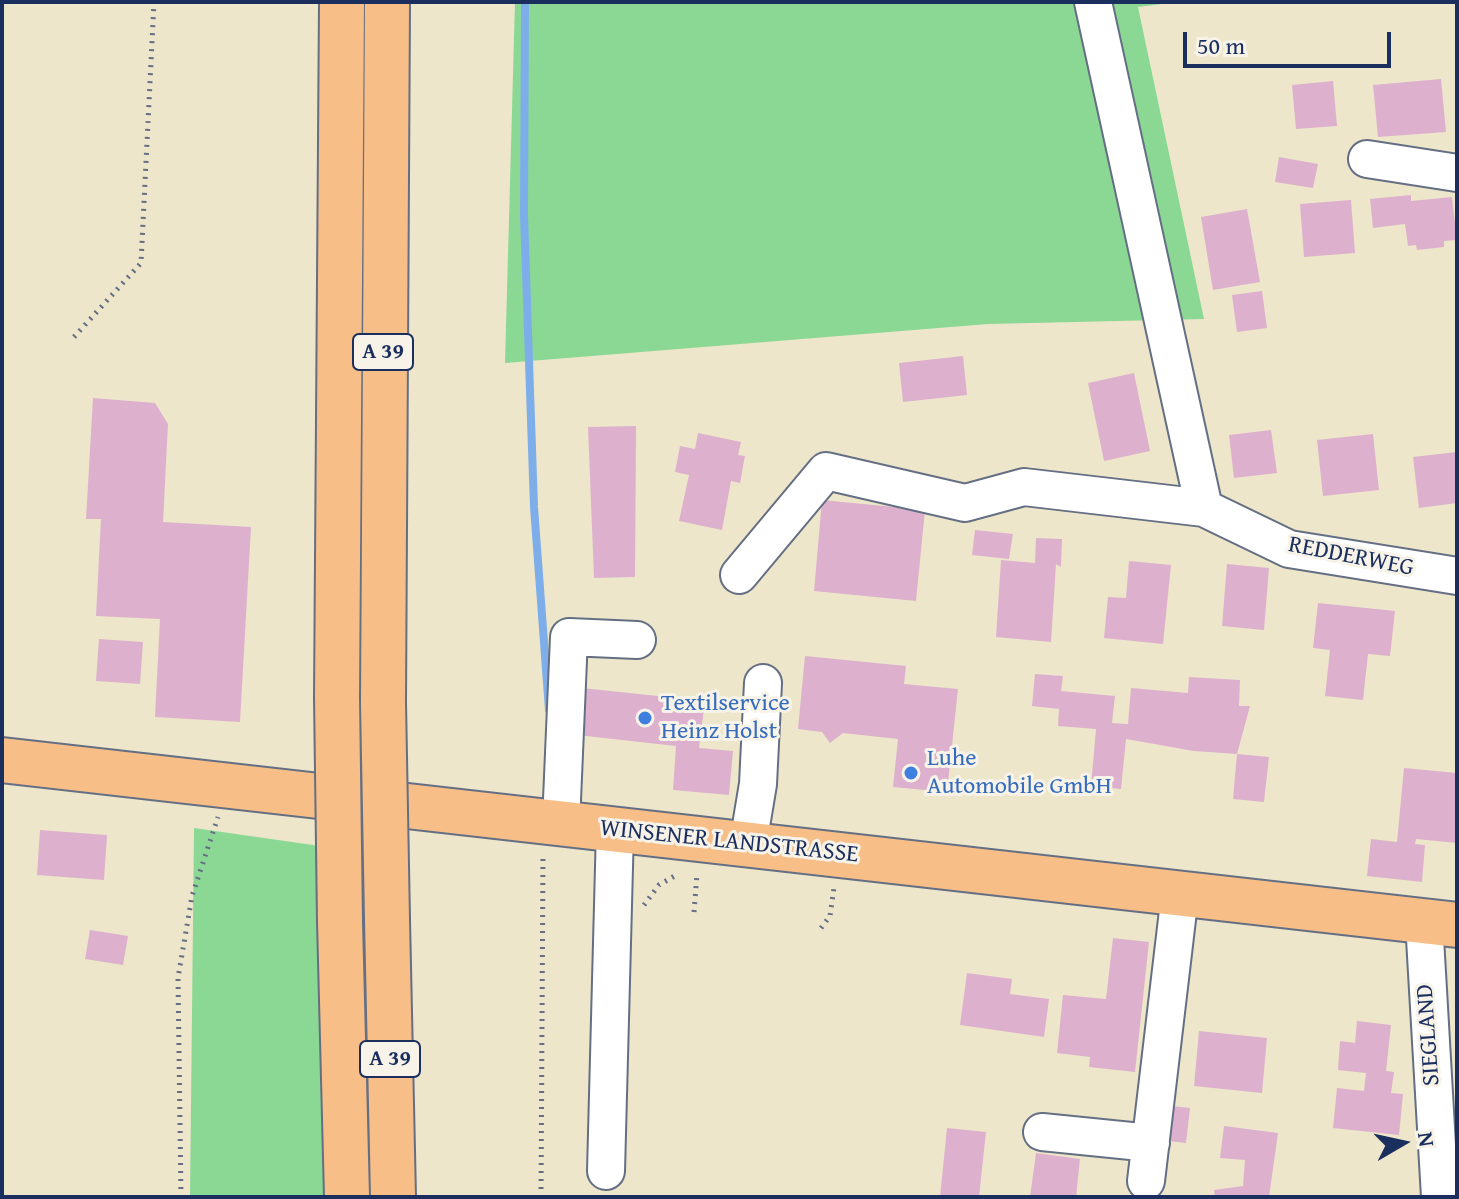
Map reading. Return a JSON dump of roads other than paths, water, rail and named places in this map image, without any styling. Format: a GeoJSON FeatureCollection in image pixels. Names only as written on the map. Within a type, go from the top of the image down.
{"type":"FeatureCollection","features":[{"type":"Feature","properties":{"kind":"main road","name":"A 39"},"geometry":{"type":"LineString","coordinates":[[342,2],[337,697],[347,1197]]}},
{"type":"Feature","properties":{"kind":"main road","name":"A 39"},"geometry":{"type":"LineString","coordinates":[[387,2],[383,702],[393,1197]]}},
{"type":"Feature","properties":{"kind":"main road","name":"WINSENER LANDSTRASSE"},"geometry":{"type":"LineString","coordinates":[[2,760],[1440,923]]}},
{"type":"Feature","properties":{"kind":"street"},"geometry":{"type":"LineString","coordinates":[[1093,2],[1204,508]]}},
{"type":"Feature","properties":{"kind":"street"},"geometry":{"type":"LineString","coordinates":[[1367,159],[1457,173]]}},
{"type":"Feature","properties":{"kind":"street","name":"REDDERWEG"},"geometry":{"type":"LineString","coordinates":[[739,575],[826,471],[965,503],[1024,487],[1204,508],[1289,549],[1457,576]]}},
{"type":"Feature","properties":{"kind":"street"},"geometry":{"type":"LineString","coordinates":[[552,822],[569,637],[637,640]]}},
{"type":"Feature","properties":{"kind":"street"},"geometry":{"type":"LineString","coordinates":[[748,844],[758,784],[763,683]]}},
{"type":"Feature","properties":{"kind":"street"},"geometry":{"type":"LineString","coordinates":[[606,1171],[615,829]]}},
{"type":"Feature","properties":{"kind":"street"},"geometry":{"type":"LineString","coordinates":[[1146,1181],[1180,894]]}},
{"type":"Feature","properties":{"kind":"street","name":"SIEGLAND"},"geometry":{"type":"LineString","coordinates":[[1440,923],[1440,1197]]}},
{"type":"Feature","properties":{"kind":"street"},"geometry":{"type":"LineString","coordinates":[[1042,1132],[1151,1143]]}},
{"type":"Feature","properties":{"kind":"waterway"},"geometry":{"type":"LineString","coordinates":[[525,2],[524,215],[534,507],[549,710]]}},
{"type":"Feature","properties":{"kind":"place","name":"Textilservice Heinz Holst"},"geometry":{"type":"Point","coordinates":[645,718]}},
{"type":"Feature","properties":{"kind":"place","name":"Luhe Automobile GmbH"},"geometry":{"type":"Point","coordinates":[911,773]}}]}
